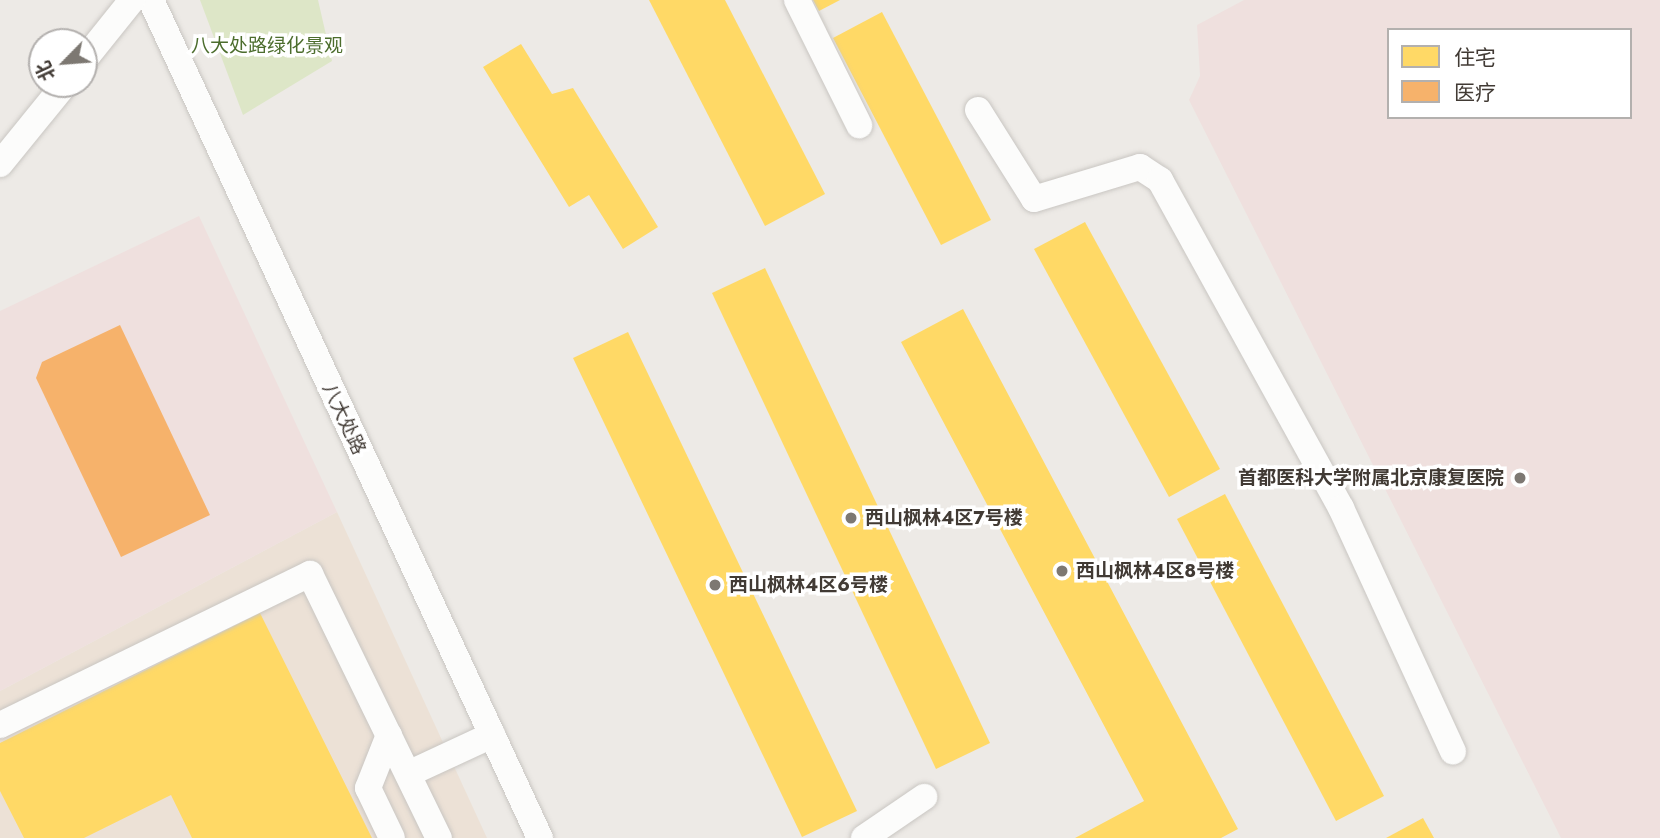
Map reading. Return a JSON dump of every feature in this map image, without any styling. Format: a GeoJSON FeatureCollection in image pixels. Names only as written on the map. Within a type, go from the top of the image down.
{"type":"FeatureCollection","features":[{"type":"Feature","properties":{"kind":"street"},"geometry":{"type":"LineString","coordinates":[[98,42],[132,0]]}},
{"type":"Feature","properties":{"kind":"street","name":"八大处路"},"geometry":{"type":"LineString","coordinates":[[151,0],[492,736],[533,836]]}},
{"type":"Feature","properties":{"kind":"street"},"geometry":{"type":"LineString","coordinates":[[797,0],[859,125]]}},
{"type":"Feature","properties":{"kind":"street"},"geometry":{"type":"LineString","coordinates":[[0,164],[54,98]]}},
{"type":"Feature","properties":{"kind":"street"},"geometry":{"type":"LineString","coordinates":[[978,110],[1034,199],[1140,167],[1160,180],[1341,508],[1453,752]]}},
{"type":"Feature","properties":{"kind":"street"},"geometry":{"type":"LineString","coordinates":[[0,725],[310,573],[439,838]]}},
{"type":"Feature","properties":{"kind":"street"},"geometry":{"type":"LineString","coordinates":[[389,734],[368,788],[391,838]]}},
{"type":"Feature","properties":{"kind":"street"},"geometry":{"type":"LineString","coordinates":[[408,774],[492,736]]}},
{"type":"Feature","properties":{"kind":"street"},"geometry":{"type":"LineString","coordinates":[[864,838],[924,797]]}},
{"type":"Feature","properties":{"kind":"shaded area","name":"首都医科大学附属北京康复医院"},"geometry":{"type":"Polygon","coordinates":[[[1244,0],[1660,0],[1660,838],[1561,838],[1189,100],[1200,76],[1197,25],[1244,0]]]}},
{"type":"Feature","properties":{"kind":"shaded area"},"geometry":{"type":"Polygon","coordinates":[[[199,216],[337,512],[0,691],[0,311],[199,216]]]}},
{"type":"Feature","properties":{"kind":"shaded area"},"geometry":{"type":"Polygon","coordinates":[[[337,512],[487,838],[0,838],[0,691],[337,512]]]}},
{"type":"Feature","properties":{"kind":"green space","name":"八大处路绿化景观"},"geometry":{"type":"Polygon","coordinates":[[[200,0],[318,0],[332,61],[243,115],[200,0]]]}},
{"type":"Feature","properties":{"kind":"building: 住宅"},"geometry":{"type":"Polygon","coordinates":[[[649,0],[725,0],[825,194],[765,226],[649,0]]]}},
{"type":"Feature","properties":{"kind":"building: 住宅"},"geometry":{"type":"Polygon","coordinates":[[[813,0],[840,0],[819,11],[813,0]]]}},
{"type":"Feature","properties":{"kind":"building: 住宅"},"geometry":{"type":"Polygon","coordinates":[[[882,12],[991,220],[941,245],[833,38],[882,12]]]}},
{"type":"Feature","properties":{"kind":"building: 住宅"},"geometry":{"type":"Polygon","coordinates":[[[521,44],[552,94],[573,88],[658,227],[623,249],[589,195],[569,207],[483,67],[521,44]]]}},
{"type":"Feature","properties":{"kind":"building: 住宅"},"geometry":{"type":"Polygon","coordinates":[[[1085,222],[1220,469],[1169,497],[1034,249],[1085,222]]]}},
{"type":"Feature","properties":{"kind":"building: 住宅","name":"西山枫林4区7号楼"},"geometry":{"type":"Polygon","coordinates":[[[765,268],[990,743],[936,769],[712,293],[765,268]]]}},
{"type":"Feature","properties":{"kind":"building: 住宅","name":"西山枫林4区8号楼"},"geometry":{"type":"Polygon","coordinates":[[[963,309],[1238,829],[1221,838],[1075,838],[1144,801],[901,342],[963,309]]]}},
{"type":"Feature","properties":{"kind":"building: 住宅","name":"西山枫林4区6号楼"},"geometry":{"type":"Polygon","coordinates":[[[628,332],[857,811],[802,837],[573,358],[628,332]]]}},
{"type":"Feature","properties":{"kind":"building: 住宅"},"geometry":{"type":"Polygon","coordinates":[[[1225,494],[1384,796],[1336,821],[1177,519],[1225,494]]]}},
{"type":"Feature","properties":{"kind":"building: 住宅"},"geometry":{"type":"Polygon","coordinates":[[[260,613],[372,838],[192,838],[171,795],[84,838],[24,838],[0,791],[0,743],[260,613]]]}},
{"type":"Feature","properties":{"kind":"building: 住宅"},"geometry":{"type":"Polygon","coordinates":[[[1423,818],[1434,838],[1386,838],[1423,818]]]}},
{"type":"Feature","properties":{"kind":"building: 医疗"},"geometry":{"type":"Polygon","coordinates":[[[120,325],[210,515],[121,557],[36,378],[42,362],[120,325]]]}},
{"type":"Feature","properties":{"kind":"place","name":"首都医科大学附属北京康复医院"},"geometry":{"type":"Point","coordinates":[1520,478]}},
{"type":"Feature","properties":{"kind":"place","name":"西山枫林4区7号楼"},"geometry":{"type":"Point","coordinates":[851,518]}},
{"type":"Feature","properties":{"kind":"place","name":"西山枫林4区8号楼"},"geometry":{"type":"Point","coordinates":[1062,571]}},
{"type":"Feature","properties":{"kind":"place","name":"西山枫林4区6号楼"},"geometry":{"type":"Point","coordinates":[715,585]}}]}
